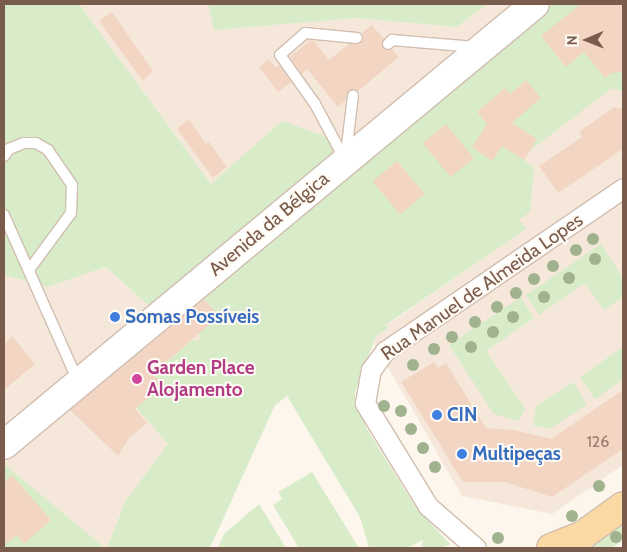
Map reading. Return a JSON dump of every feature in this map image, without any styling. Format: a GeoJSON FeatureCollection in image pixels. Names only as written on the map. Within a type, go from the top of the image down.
{"type":"FeatureCollection","features":[{"type":"Feature","properties":{"kind":"main road","name":"Avenida da Bélgica"},"geometry":{"type":"LineString","coordinates":[[4,445],[534,4]]}},
{"type":"Feature","properties":{"kind":"main road"},"geometry":{"type":"LineString","coordinates":[[551,548],[583,535],[623,506]]}},
{"type":"Feature","properties":{"kind":"street","name":"Rua Manuel de Almeida Lopes"},"geometry":{"type":"LineString","coordinates":[[476,548],[428,506],[365,403],[371,370],[385,351],[623,188]]}},
{"type":"Feature","properties":{"kind":"lane"},"geometry":{"type":"LineString","coordinates":[[345,160],[315,104],[280,55],[305,33],[357,38]]}},
{"type":"Feature","properties":{"kind":"lane"},"geometry":{"type":"LineString","coordinates":[[388,41],[482,48]]}},
{"type":"Feature","properties":{"kind":"lane"},"geometry":{"type":"LineString","coordinates":[[345,160],[353,95]]}},
{"type":"Feature","properties":{"kind":"lane"},"geometry":{"type":"LineString","coordinates":[[4,156],[16,146],[36,142],[48,150],[72,185],[71,212],[29,270]]}},
{"type":"Feature","properties":{"kind":"lane"},"geometry":{"type":"LineString","coordinates":[[4,215],[79,382]]}},
{"type":"Feature","properties":{"kind":"shaded area"},"geometry":{"type":"Polygon","coordinates":[[[79,4],[208,4],[214,30],[357,18],[457,27],[487,4],[623,4],[623,465],[552,514],[462,496],[374,343],[376,336],[388,328],[386,326],[525,229],[519,220],[338,184],[319,163],[343,144],[211,184],[79,4]]]}},
{"type":"Feature","properties":{"kind":"shaded area"},"geometry":{"type":"Polygon","coordinates":[[[106,267],[149,306],[187,275],[219,316],[198,334],[201,338],[196,343],[194,340],[213,388],[125,502],[107,548],[4,548],[4,275],[47,287],[106,267]]]}},
{"type":"Feature","properties":{"kind":"green space"},"geometry":{"type":"Polygon","coordinates":[[[4,4],[79,4],[211,184],[282,121],[344,143],[149,306],[106,267],[47,287],[4,275],[4,4]]]}},
{"type":"Feature","properties":{"kind":"green space"},"geometry":{"type":"Polygon","coordinates":[[[208,4],[487,4],[457,27],[357,18],[214,30],[208,4]]]}},
{"type":"Feature","properties":{"kind":"green space"},"geometry":{"type":"Polygon","coordinates":[[[550,4],[623,4],[623,91],[612,88],[531,150],[524,160],[534,167],[530,212],[519,220],[526,229],[386,325],[388,328],[376,336],[355,392],[356,404],[367,429],[401,484],[417,509],[450,544],[441,548],[422,548],[423,540],[407,548],[369,548],[360,517],[287,396],[275,405],[210,548],[107,548],[125,502],[168,444],[107,374],[141,348],[166,363],[193,339],[196,342],[201,338],[198,334],[218,316],[202,296],[550,4]]]}},
{"type":"Feature","properties":{"kind":"green space"},"geometry":{"type":"Polygon","coordinates":[[[601,244],[623,278],[623,297],[604,310],[585,283],[539,315],[526,295],[601,244]]]}},
{"type":"Feature","properties":{"kind":"green space"},"geometry":{"type":"Polygon","coordinates":[[[521,297],[534,318],[486,351],[525,408],[519,421],[494,414],[449,345],[521,297]]]}},
{"type":"Feature","properties":{"kind":"green space"},"geometry":{"type":"Polygon","coordinates":[[[623,347],[623,379],[595,399],[580,377],[623,347]]]}},
{"type":"Feature","properties":{"kind":"green space"},"geometry":{"type":"Polygon","coordinates":[[[573,382],[587,404],[550,429],[533,425],[536,406],[573,382]]]}},
{"type":"Feature","properties":{"kind":"green space"},"geometry":{"type":"Polygon","coordinates":[[[4,464],[105,548],[4,548],[4,464]]]}},
{"type":"Feature","properties":{"kind":"green space"},"geometry":{"type":"Polygon","coordinates":[[[312,472],[359,548],[299,548],[273,505],[282,499],[278,492],[312,472]]]}},
{"type":"Feature","properties":{"kind":"green space"},"geometry":{"type":"Polygon","coordinates":[[[259,504],[286,548],[218,548],[224,534],[259,504]]]}},
{"type":"Feature","properties":{"kind":"green space"},"geometry":{"type":"Polygon","coordinates":[[[623,523],[623,540],[612,548],[584,548],[623,523]]]}},
{"type":"Feature","properties":{"kind":"building"},"geometry":{"type":"Polygon","coordinates":[[[581,4],[623,4],[623,72],[611,73],[605,78],[584,52],[566,67],[541,36],[581,4]]]}},
{"type":"Feature","properties":{"kind":"building"},"geometry":{"type":"Polygon","coordinates":[[[112,12],[153,71],[143,81],[99,21],[112,12]]]}},
{"type":"Feature","properties":{"kind":"building"},"geometry":{"type":"Polygon","coordinates":[[[372,25],[384,39],[383,48],[392,49],[399,57],[358,91],[348,91],[345,101],[338,107],[307,69],[302,74],[290,57],[310,40],[314,41],[329,60],[349,44],[360,44],[364,39],[362,33],[372,25]]]}},
{"type":"Feature","properties":{"kind":"building"},"geometry":{"type":"Polygon","coordinates":[[[269,59],[276,68],[279,65],[291,82],[278,92],[259,67],[269,59]]]}},
{"type":"Feature","properties":{"kind":"building"},"geometry":{"type":"Polygon","coordinates":[[[526,80],[541,98],[512,123],[537,139],[524,160],[502,146],[492,161],[472,147],[487,124],[477,112],[505,88],[510,94],[526,80]]]}},
{"type":"Feature","properties":{"kind":"building"},"geometry":{"type":"Polygon","coordinates":[[[614,107],[623,109],[623,149],[558,193],[539,166],[582,137],[579,132],[614,107]]]}},
{"type":"Feature","properties":{"kind":"building"},"geometry":{"type":"Polygon","coordinates":[[[189,119],[206,144],[209,142],[227,167],[213,178],[177,129],[189,119]]]}},
{"type":"Feature","properties":{"kind":"building"},"geometry":{"type":"Polygon","coordinates":[[[446,124],[474,158],[450,177],[423,143],[446,124]]]}},
{"type":"Feature","properties":{"kind":"building"},"geometry":{"type":"Polygon","coordinates":[[[397,161],[425,194],[400,215],[372,182],[397,161]]]}},
{"type":"Feature","properties":{"kind":"building"},"geometry":{"type":"Polygon","coordinates":[[[204,299],[219,316],[153,374],[163,386],[135,409],[147,423],[129,438],[118,456],[70,410],[204,299]]]}},
{"type":"Feature","properties":{"kind":"building"},"geometry":{"type":"Polygon","coordinates":[[[12,336],[35,364],[4,390],[4,344],[12,336]]]}},
{"type":"Feature","properties":{"kind":"building"},"geometry":{"type":"Polygon","coordinates":[[[434,362],[438,368],[446,363],[486,428],[514,430],[551,439],[623,390],[623,449],[552,497],[505,482],[463,482],[401,382],[434,362]]]}},
{"type":"Feature","properties":{"kind":"building"},"geometry":{"type":"Polygon","coordinates":[[[12,475],[51,520],[24,544],[17,535],[4,545],[4,482],[12,475]]]}},
{"type":"Feature","properties":{"kind":"place","name":"Somas Possíveis"},"geometry":{"type":"Point","coordinates":[115,317]}},
{"type":"Feature","properties":{"kind":"place","name":"Garden Place Alojamento"},"geometry":{"type":"Point","coordinates":[137,379]}},
{"type":"Feature","properties":{"kind":"place","name":"CIN"},"geometry":{"type":"Point","coordinates":[437,415]}},
{"type":"Feature","properties":{"kind":"place","name":"Multipeças"},"geometry":{"type":"Point","coordinates":[462,454]}}]}
